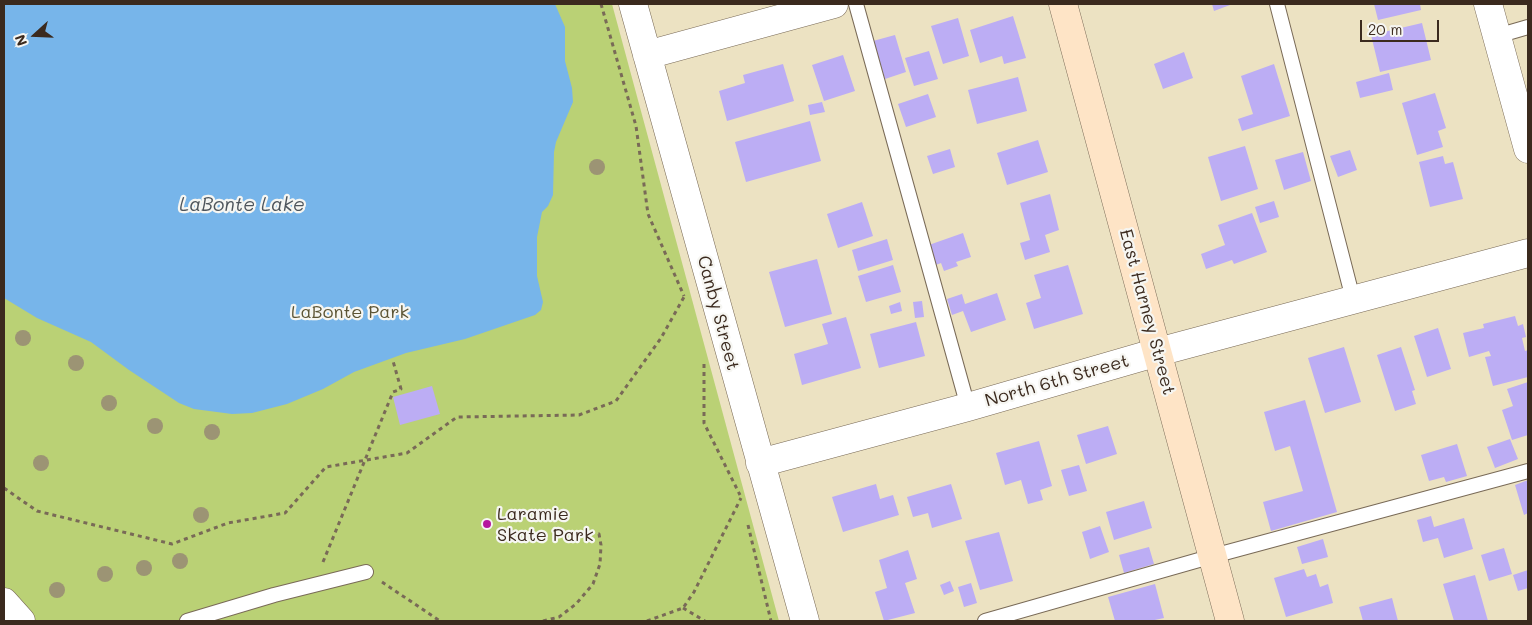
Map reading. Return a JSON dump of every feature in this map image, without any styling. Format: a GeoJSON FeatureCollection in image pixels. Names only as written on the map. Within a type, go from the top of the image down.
{"type":"FeatureCollection","features":[{"type":"Feature","properties":{"kind":"main road","name":"East Harney Street"},"geometry":{"type":"LineString","coordinates":[[1063,4],[1230,621]]}},
{"type":"Feature","properties":{"kind":"street","name":"Canby Street"},"geometry":{"type":"LineString","coordinates":[[633,4],[805,621]]}},
{"type":"Feature","properties":{"kind":"street"},"geometry":{"type":"LineString","coordinates":[[647,56],[834,4]]}},
{"type":"Feature","properties":{"kind":"street"},"geometry":{"type":"LineString","coordinates":[[1488,4],[1528,150]]}},
{"type":"Feature","properties":{"kind":"street","name":"North 6th Street"},"geometry":{"type":"LineString","coordinates":[[760,463],[968,407],[1158,352],[1528,253]]}},
{"type":"Feature","properties":{"kind":"street"},"geometry":{"type":"LineString","coordinates":[[4,602],[22,621]]}},
{"type":"Feature","properties":{"kind":"lane"},"geometry":{"type":"LineString","coordinates":[[856,4],[968,407]]}},
{"type":"Feature","properties":{"kind":"lane"},"geometry":{"type":"LineString","coordinates":[[1277,4],[1353,299]]}},
{"type":"Feature","properties":{"kind":"lane"},"geometry":{"type":"LineString","coordinates":[[1497,36],[1528,28]]}},
{"type":"Feature","properties":{"kind":"lane"},"geometry":{"type":"LineString","coordinates":[[985,621],[1213,556],[1528,471]]}},
{"type":"Feature","properties":{"kind":"lane"},"geometry":{"type":"LineString","coordinates":[[187,621],[366,572]]}},
{"type":"Feature","properties":{"kind":"path"},"geometry":{"type":"LineString","coordinates":[[601,4],[636,126],[648,214],[687,306]]}},
{"type":"Feature","properties":{"kind":"path"},"geometry":{"type":"LineString","coordinates":[[4,488],[37,511],[172,544],[228,523],[285,513],[326,467],[408,453],[457,416],[579,415],[616,402],[661,338],[684,297]]}},
{"type":"Feature","properties":{"kind":"path"},"geometry":{"type":"LineString","coordinates":[[314,585],[393,392],[401,389],[393,361]]}},
{"type":"Feature","properties":{"kind":"path"},"geometry":{"type":"LineString","coordinates":[[704,362],[704,423],[741,498],[743,507]]}},
{"type":"Feature","properties":{"kind":"path"},"geometry":{"type":"LineString","coordinates":[[647,621],[683,608],[694,592],[741,498]]}},
{"type":"Feature","properties":{"kind":"path"},"geometry":{"type":"LineString","coordinates":[[746,516],[772,621]]}},
{"type":"Feature","properties":{"kind":"path"},"geometry":{"type":"LineString","coordinates":[[543,621],[559,617],[576,604],[593,584],[600,564],[601,545],[599,534],[596,535]]}},
{"type":"Feature","properties":{"kind":"path"},"geometry":{"type":"LineString","coordinates":[[366,572],[440,621]]}},
{"type":"Feature","properties":{"kind":"path"},"geometry":{"type":"LineString","coordinates":[[683,608],[705,621]]}},
{"type":"Feature","properties":{"kind":"green space","name":"LaBonte Park"},"geometry":{"type":"Polygon","coordinates":[[[4,4],[612,4],[779,621],[4,621],[4,4]]]}},
{"type":"Feature","properties":{"kind":"water","name":"LaBonte Lake"},"geometry":{"type":"Polygon","coordinates":[[[4,4],[555,4],[565,27],[565,61],[572,88],[573,102],[556,142],[553,195],[548,206],[542,212],[537,237],[537,276],[543,302],[541,310],[535,315],[465,339],[406,353],[354,372],[323,389],[287,404],[252,413],[232,414],[194,409],[179,403],[91,342],[37,318],[4,298],[4,4]]]}},
{"type":"Feature","properties":{"kind":"building"},"geometry":{"type":"Polygon","coordinates":[[[1212,4],[1230,4],[1230,5],[1214,11],[1212,4]]]}},
{"type":"Feature","properties":{"kind":"building"},"geometry":{"type":"Polygon","coordinates":[[[1374,4],[1420,4],[1421,10],[1378,20],[1374,4]]]}},
{"type":"Feature","properties":{"kind":"building"},"geometry":{"type":"Polygon","coordinates":[[[1013,16],[1026,58],[1004,64],[1002,56],[980,63],[970,30],[1013,16]]]}},
{"type":"Feature","properties":{"kind":"building"},"geometry":{"type":"Polygon","coordinates":[[[958,18],[969,56],[943,64],[931,26],[958,18]]]}},
{"type":"Feature","properties":{"kind":"building"},"geometry":{"type":"Polygon","coordinates":[[[1422,23],[1431,60],[1380,72],[1371,35],[1422,23]]]}},
{"type":"Feature","properties":{"kind":"building"},"geometry":{"type":"Polygon","coordinates":[[[895,35],[906,72],[885,79],[873,41],[895,35]]]}},
{"type":"Feature","properties":{"kind":"building"},"geometry":{"type":"Polygon","coordinates":[[[929,51],[938,79],[914,86],[905,58],[929,51]]]}},
{"type":"Feature","properties":{"kind":"building"},"geometry":{"type":"Polygon","coordinates":[[[1184,52],[1193,78],[1163,89],[1154,64],[1184,52]]]}},
{"type":"Feature","properties":{"kind":"building"},"geometry":{"type":"Polygon","coordinates":[[[843,55],[855,91],[824,101],[812,65],[843,55]]]}},
{"type":"Feature","properties":{"kind":"building"},"geometry":{"type":"Polygon","coordinates":[[[783,64],[794,101],[727,121],[719,91],[745,83],[743,75],[783,64]]]}},
{"type":"Feature","properties":{"kind":"building"},"geometry":{"type":"Polygon","coordinates":[[[1274,64],[1290,116],[1242,131],[1238,119],[1253,114],[1241,76],[1274,64]]]}},
{"type":"Feature","properties":{"kind":"building"},"geometry":{"type":"Polygon","coordinates":[[[1389,73],[1393,90],[1360,98],[1356,82],[1389,73]]]}},
{"type":"Feature","properties":{"kind":"building"},"geometry":{"type":"Polygon","coordinates":[[[1018,77],[1027,111],[977,124],[968,90],[1018,77]]]}},
{"type":"Feature","properties":{"kind":"building"},"geometry":{"type":"Polygon","coordinates":[[[1435,93],[1446,128],[1438,131],[1443,147],[1417,155],[1402,103],[1435,93]]]}},
{"type":"Feature","properties":{"kind":"building"},"geometry":{"type":"Polygon","coordinates":[[[928,94],[936,117],[906,127],[898,104],[928,94]]]}},
{"type":"Feature","properties":{"kind":"building"},"geometry":{"type":"Polygon","coordinates":[[[822,102],[825,112],[810,115],[808,105],[822,102]]]}},
{"type":"Feature","properties":{"kind":"building"},"geometry":{"type":"Polygon","coordinates":[[[810,121],[821,161],[746,182],[735,142],[810,121]]]}},
{"type":"Feature","properties":{"kind":"building"},"geometry":{"type":"Polygon","coordinates":[[[1038,140],[1048,172],[1007,185],[997,153],[1038,140]]]}},
{"type":"Feature","properties":{"kind":"building"},"geometry":{"type":"Polygon","coordinates":[[[1245,146],[1258,189],[1221,201],[1208,157],[1245,146]]]}},
{"type":"Feature","properties":{"kind":"building"},"geometry":{"type":"Polygon","coordinates":[[[950,149],[955,167],[933,174],[927,156],[950,149]]]}},
{"type":"Feature","properties":{"kind":"building"},"geometry":{"type":"Polygon","coordinates":[[[1350,150],[1357,170],[1338,177],[1330,156],[1350,150]]]}},
{"type":"Feature","properties":{"kind":"building"},"geometry":{"type":"Polygon","coordinates":[[[1303,152],[1311,181],[1284,190],[1275,160],[1303,152]]]}},
{"type":"Feature","properties":{"kind":"building"},"geometry":{"type":"Polygon","coordinates":[[[1443,156],[1445,164],[1453,162],[1463,199],[1430,207],[1419,162],[1443,156]]]}},
{"type":"Feature","properties":{"kind":"building"},"geometry":{"type":"Polygon","coordinates":[[[1050,194],[1059,230],[1045,235],[1050,252],[1025,260],[1020,243],[1030,240],[1020,203],[1050,194]]]}},
{"type":"Feature","properties":{"kind":"building"},"geometry":{"type":"Polygon","coordinates":[[[1274,201],[1279,217],[1260,223],[1255,207],[1274,201]]]}},
{"type":"Feature","properties":{"kind":"building"},"geometry":{"type":"Polygon","coordinates":[[[862,202],[873,236],[838,248],[827,214],[862,202]]]}},
{"type":"Feature","properties":{"kind":"building"},"geometry":{"type":"Polygon","coordinates":[[[1252,213],[1267,252],[1234,264],[1232,260],[1206,269],[1201,254],[1225,245],[1218,225],[1252,213]]]}},
{"type":"Feature","properties":{"kind":"building"},"geometry":{"type":"Polygon","coordinates":[[[963,233],[971,257],[956,262],[958,266],[944,271],[941,263],[933,266],[926,246],[963,233]]]}},
{"type":"Feature","properties":{"kind":"building"},"geometry":{"type":"Polygon","coordinates":[[[887,239],[893,260],[858,271],[852,250],[887,239]]]}},
{"type":"Feature","properties":{"kind":"building"},"geometry":{"type":"Polygon","coordinates":[[[817,259],[832,314],[785,327],[769,272],[817,259]]]}},
{"type":"Feature","properties":{"kind":"building"},"geometry":{"type":"Polygon","coordinates":[[[893,265],[901,292],[866,302],[858,276],[893,265]]]}},
{"type":"Feature","properties":{"kind":"building"},"geometry":{"type":"Polygon","coordinates":[[[1068,265],[1083,314],[1034,329],[1026,303],[1041,298],[1034,275],[1068,265]]]}},
{"type":"Feature","properties":{"kind":"building"},"geometry":{"type":"Polygon","coordinates":[[[997,293],[1006,320],[971,332],[963,311],[952,315],[947,299],[962,294],[965,304],[997,293]]]}},
{"type":"Feature","properties":{"kind":"building"},"geometry":{"type":"Polygon","coordinates":[[[922,301],[924,317],[915,318],[913,302],[922,301]]]}},
{"type":"Feature","properties":{"kind":"building"},"geometry":{"type":"Polygon","coordinates":[[[900,302],[902,311],[891,314],[889,306],[900,302]]]}},
{"type":"Feature","properties":{"kind":"building"},"geometry":{"type":"Polygon","coordinates":[[[1515,316],[1518,326],[1523,324],[1526,337],[1522,338],[1525,351],[1528,350],[1528,377],[1493,386],[1485,357],[1491,356],[1489,351],[1469,357],[1463,333],[1484,328],[1483,324],[1515,316]]]}},
{"type":"Feature","properties":{"kind":"building"},"geometry":{"type":"Polygon","coordinates":[[[846,317],[861,368],[802,385],[794,354],[828,344],[822,324],[846,317]]]}},
{"type":"Feature","properties":{"kind":"building"},"geometry":{"type":"Polygon","coordinates":[[[916,322],[925,356],[879,368],[870,334],[916,322]]]}},
{"type":"Feature","properties":{"kind":"building"},"geometry":{"type":"Polygon","coordinates":[[[1438,328],[1451,369],[1427,377],[1414,336],[1438,328]]]}},
{"type":"Feature","properties":{"kind":"building"},"geometry":{"type":"Polygon","coordinates":[[[1344,347],[1361,402],[1325,413],[1308,358],[1344,347]]]}},
{"type":"Feature","properties":{"kind":"building"},"geometry":{"type":"Polygon","coordinates":[[[1401,347],[1415,390],[1412,391],[1416,404],[1395,411],[1377,355],[1401,347]]]}},
{"type":"Feature","properties":{"kind":"building"},"geometry":{"type":"Polygon","coordinates":[[[1528,382],[1528,435],[1512,440],[1502,410],[1513,406],[1507,389],[1528,382]]]}},
{"type":"Feature","properties":{"kind":"building"},"geometry":{"type":"Polygon","coordinates":[[[432,386],[440,414],[400,425],[393,397],[432,386]]]}},
{"type":"Feature","properties":{"kind":"building"},"geometry":{"type":"Polygon","coordinates":[[[1305,400],[1337,512],[1271,531],[1263,502],[1303,491],[1290,446],[1275,451],[1264,412],[1305,400]]]}},
{"type":"Feature","properties":{"kind":"building"},"geometry":{"type":"Polygon","coordinates":[[[1108,426],[1117,454],[1086,464],[1077,435],[1108,426]]]}},
{"type":"Feature","properties":{"kind":"building"},"geometry":{"type":"Polygon","coordinates":[[[1510,439],[1518,459],[1495,468],[1487,447],[1510,439]]]}},
{"type":"Feature","properties":{"kind":"building"},"geometry":{"type":"Polygon","coordinates":[[[1039,441],[1052,486],[1040,490],[1043,500],[1028,504],[1021,480],[1005,485],[996,453],[1039,441]]]}},
{"type":"Feature","properties":{"kind":"building"},"geometry":{"type":"Polygon","coordinates":[[[1457,444],[1467,476],[1446,482],[1444,477],[1429,481],[1421,455],[1457,444]]]}},
{"type":"Feature","properties":{"kind":"building"},"geometry":{"type":"Polygon","coordinates":[[[1079,465],[1087,491],[1069,496],[1061,470],[1079,465]]]}},
{"type":"Feature","properties":{"kind":"building"},"geometry":{"type":"Polygon","coordinates":[[[1528,480],[1528,513],[1524,515],[1515,485],[1528,480]]]}},
{"type":"Feature","properties":{"kind":"building"},"geometry":{"type":"Polygon","coordinates":[[[876,484],[880,499],[893,495],[899,515],[843,532],[832,497],[876,484]]]}},
{"type":"Feature","properties":{"kind":"building"},"geometry":{"type":"Polygon","coordinates":[[[951,484],[962,519],[932,528],[928,513],[913,517],[907,497],[951,484]]]}},
{"type":"Feature","properties":{"kind":"building"},"geometry":{"type":"Polygon","coordinates":[[[1144,501],[1152,528],[1114,540],[1106,512],[1144,501]]]}},
{"type":"Feature","properties":{"kind":"building"},"geometry":{"type":"Polygon","coordinates":[[[1431,516],[1434,527],[1464,518],[1473,549],[1444,558],[1438,538],[1423,542],[1417,520],[1431,516]]]}},
{"type":"Feature","properties":{"kind":"building"},"geometry":{"type":"Polygon","coordinates":[[[1100,526],[1109,552],[1090,559],[1082,532],[1100,526]]]}},
{"type":"Feature","properties":{"kind":"building"},"geometry":{"type":"Polygon","coordinates":[[[999,532],[1013,581],[980,590],[965,541],[999,532]]]}},
{"type":"Feature","properties":{"kind":"building"},"geometry":{"type":"Polygon","coordinates":[[[1323,539],[1328,557],[1302,564],[1297,547],[1323,539]]]}},
{"type":"Feature","properties":{"kind":"building"},"geometry":{"type":"Polygon","coordinates":[[[1149,547],[1154,564],[1124,573],[1119,555],[1149,547]]]}},
{"type":"Feature","properties":{"kind":"building"},"geometry":{"type":"Polygon","coordinates":[[[1504,548],[1512,574],[1489,581],[1481,555],[1504,548]]]}},
{"type":"Feature","properties":{"kind":"building"},"geometry":{"type":"Polygon","coordinates":[[[908,550],[917,579],[905,583],[915,613],[884,621],[875,592],[887,588],[879,560],[908,550]]]}},
{"type":"Feature","properties":{"kind":"building"},"geometry":{"type":"Polygon","coordinates":[[[1304,569],[1307,577],[1316,574],[1320,587],[1328,584],[1333,603],[1286,617],[1274,578],[1304,569]]]}},
{"type":"Feature","properties":{"kind":"building"},"geometry":{"type":"Polygon","coordinates":[[[1528,570],[1528,588],[1518,591],[1513,575],[1528,570]]]}},
{"type":"Feature","properties":{"kind":"building"},"geometry":{"type":"Polygon","coordinates":[[[1475,575],[1488,621],[1454,621],[1443,584],[1475,575]]]}},
{"type":"Feature","properties":{"kind":"building"},"geometry":{"type":"Polygon","coordinates":[[[950,581],[954,591],[944,595],[940,585],[950,581]]]}},
{"type":"Feature","properties":{"kind":"building"},"geometry":{"type":"Polygon","coordinates":[[[971,583],[977,603],[964,607],[958,587],[971,583]]]}},
{"type":"Feature","properties":{"kind":"building"},"geometry":{"type":"Polygon","coordinates":[[[1155,584],[1164,618],[1150,621],[1115,621],[1108,597],[1155,584]]]}},
{"type":"Feature","properties":{"kind":"building"},"geometry":{"type":"Polygon","coordinates":[[[1392,598],[1398,621],[1363,621],[1359,607],[1392,598]]]}},
{"type":"Feature","properties":{"kind":"place","name":"Laramie Skate Park"},"geometry":{"type":"Point","coordinates":[487,524]}}]}
